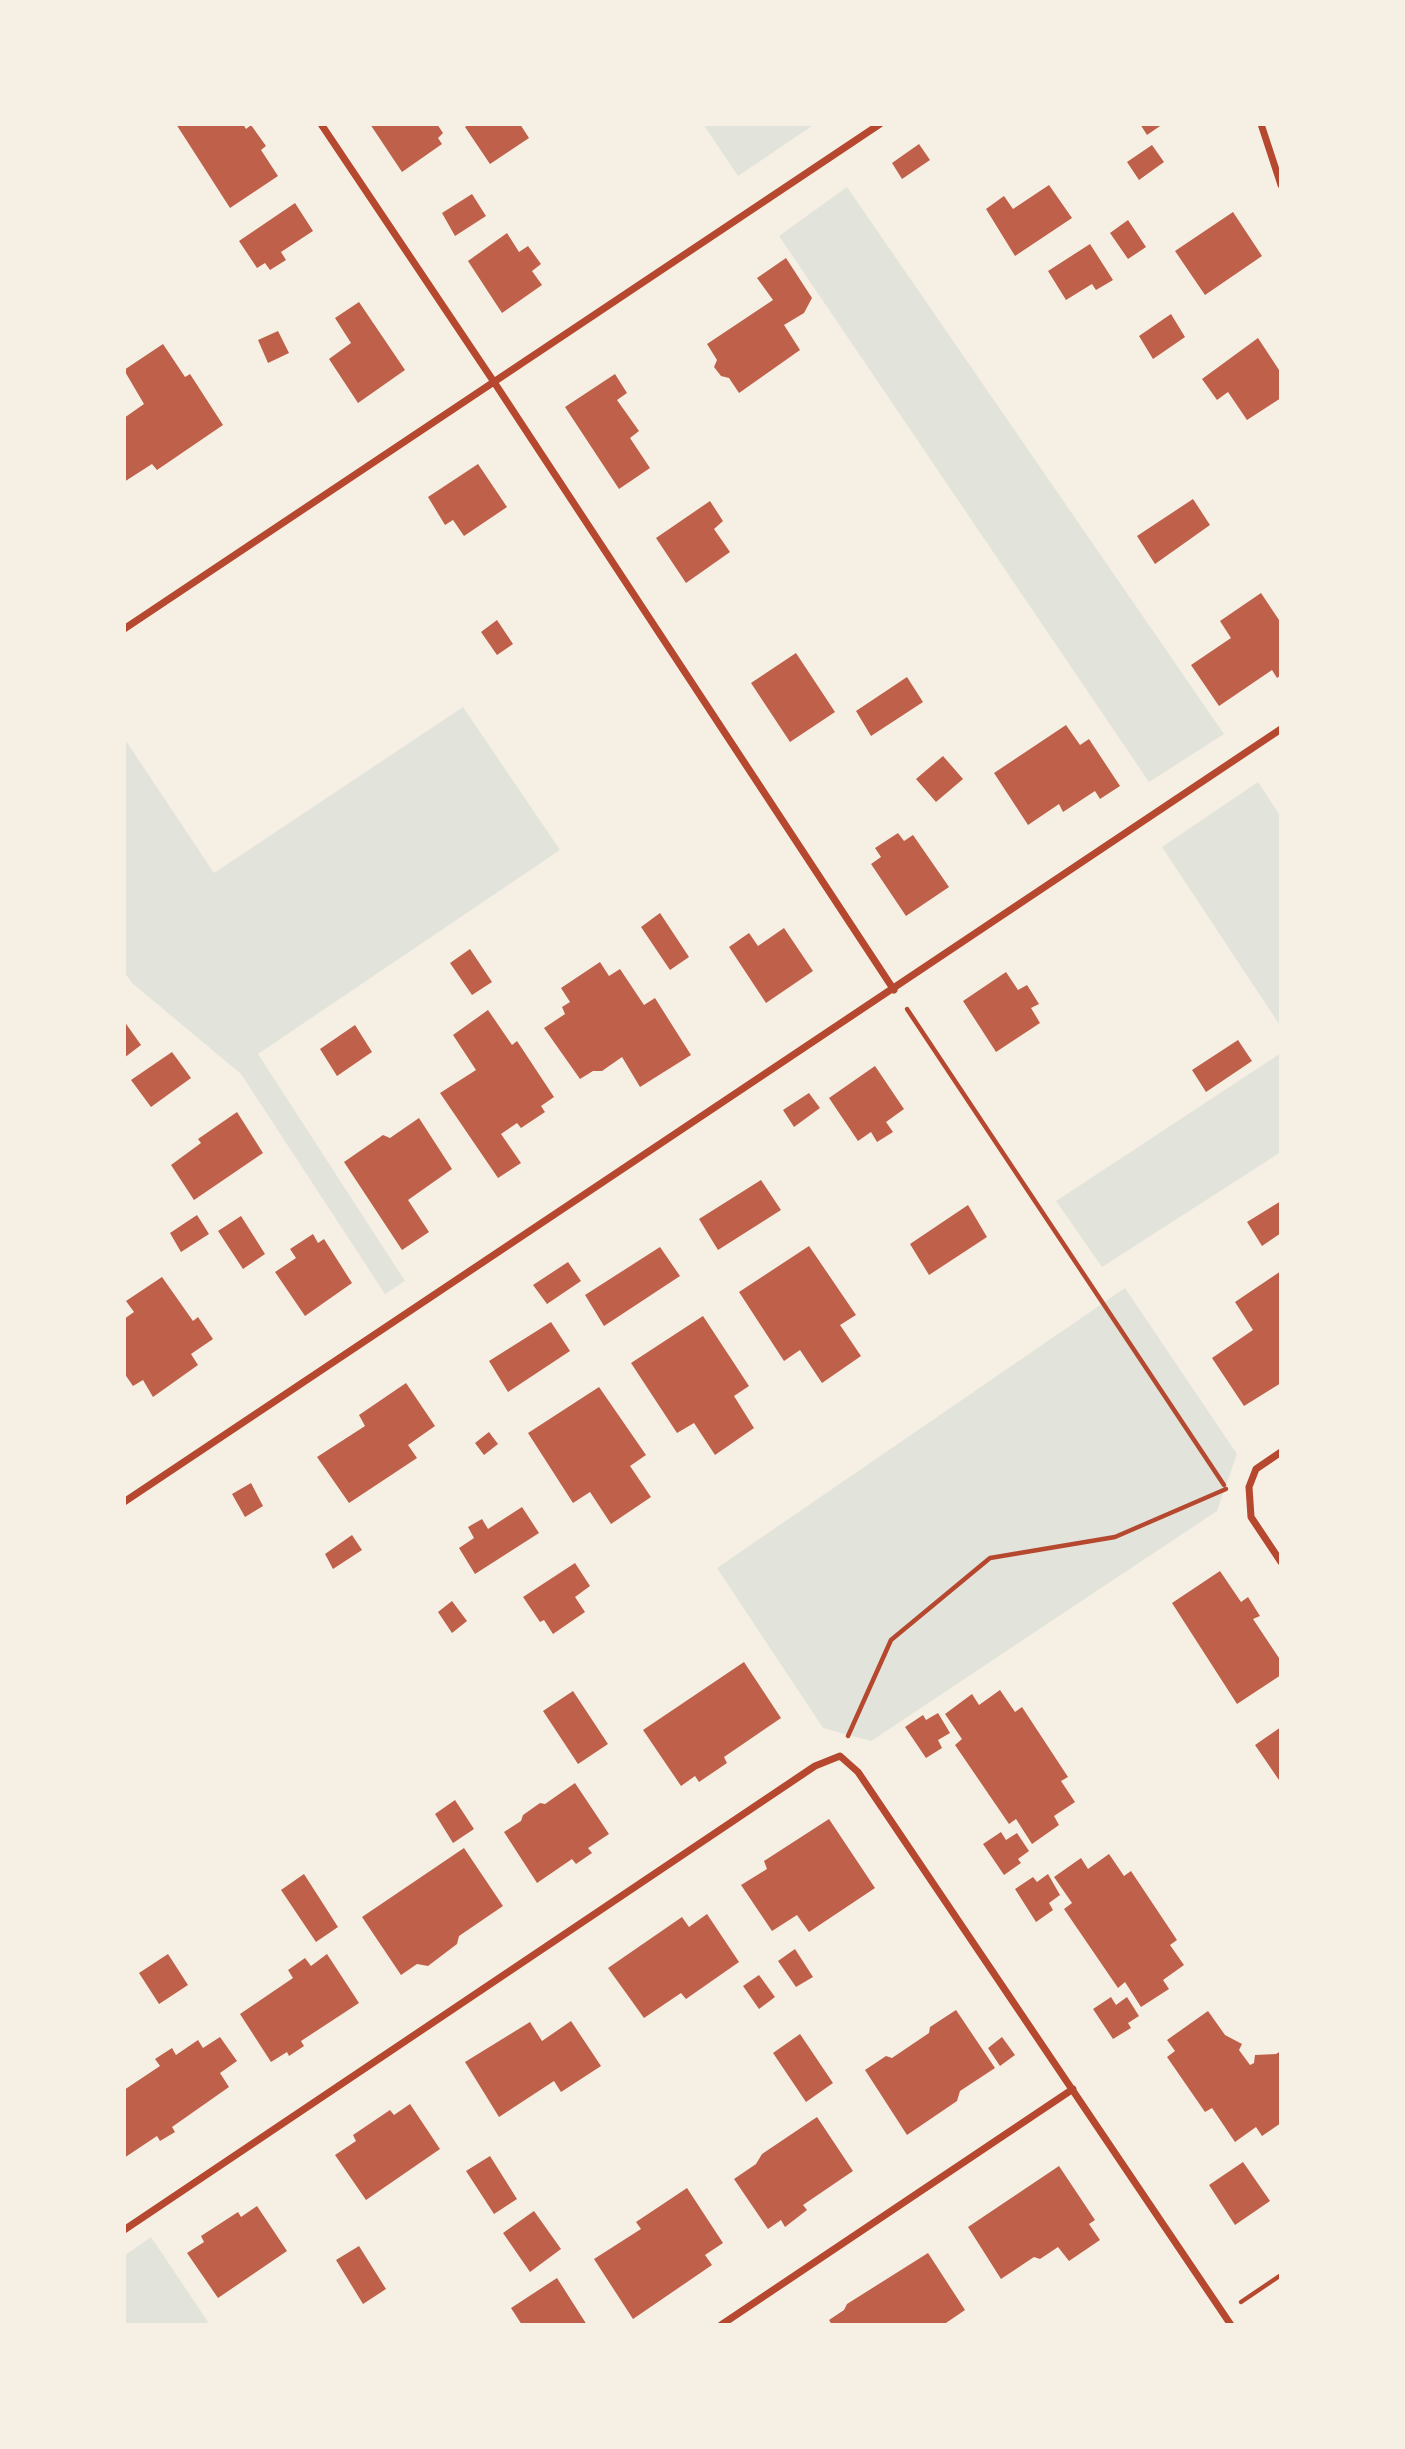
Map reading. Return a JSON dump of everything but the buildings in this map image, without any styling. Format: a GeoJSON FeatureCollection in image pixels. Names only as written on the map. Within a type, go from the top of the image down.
{"type":"FeatureCollection","features":[{"type":"Feature","properties":{"kind":"street"},"geometry":{"type":"LineString","coordinates":[[321,124],[894,989]]}},
{"type":"Feature","properties":{"kind":"street"},"geometry":{"type":"LineString","coordinates":[[124,629],[880,124]]}},
{"type":"Feature","properties":{"kind":"street"},"geometry":{"type":"LineString","coordinates":[[1261,124],[1281,185]]}},
{"type":"Feature","properties":{"kind":"street"},"geometry":{"type":"LineString","coordinates":[[124,1502],[1281,729]]}},
{"type":"Feature","properties":{"kind":"street"},"geometry":{"type":"LineString","coordinates":[[1281,1452],[1256,1469],[1249,1487],[1251,1517],[1281,1562]]}},
{"type":"Feature","properties":{"kind":"street"},"geometry":{"type":"LineString","coordinates":[[124,2230],[815,1766],[840,1756],[858,1772],[1231,2325]]}},
{"type":"Feature","properties":{"kind":"street"},"geometry":{"type":"LineString","coordinates":[[721,2325],[1073,2089]]}},
{"type":"Feature","properties":{"kind":"path"},"geometry":{"type":"LineString","coordinates":[[894,989],[1226,1489]]}},
{"type":"Feature","properties":{"kind":"path"},"geometry":{"type":"LineString","coordinates":[[840,1756],[891,1640],[990,1558],[1115,1537],[1226,1489],[1249,1487]]}},
{"type":"Feature","properties":{"kind":"shaded area"},"geometry":{"type":"Polygon","coordinates":[[[703,124],[815,124],[738,176],[703,124]]]}},
{"type":"Feature","properties":{"kind":"shaded area"},"geometry":{"type":"Polygon","coordinates":[[[847,187],[1224,734],[1149,782],[779,236],[847,187]]]}},
{"type":"Feature","properties":{"kind":"shaded area"},"geometry":{"type":"Polygon","coordinates":[[[463,707],[560,850],[258,1054],[405,1281],[385,1294],[241,1074],[132,983],[124,972],[124,738],[214,873],[463,707]]]}},
{"type":"Feature","properties":{"kind":"shaded area"},"geometry":{"type":"Polygon","coordinates":[[[1258,782],[1281,817],[1281,1027],[1162,847],[1258,782]]]}},
{"type":"Feature","properties":{"kind":"shaded area"},"geometry":{"type":"Polygon","coordinates":[[[1281,1053],[1281,1152],[1102,1267],[1056,1201],[1281,1053]]]}},
{"type":"Feature","properties":{"kind":"shaded area"},"geometry":{"type":"Polygon","coordinates":[[[1125,1288],[1237,1454],[1217,1511],[871,1741],[823,1728],[717,1568],[1125,1288]]]}},
{"type":"Feature","properties":{"kind":"shaded area"},"geometry":{"type":"Polygon","coordinates":[[[151,2237],[210,2325],[124,2325],[124,2256],[151,2237]]]}}]}
